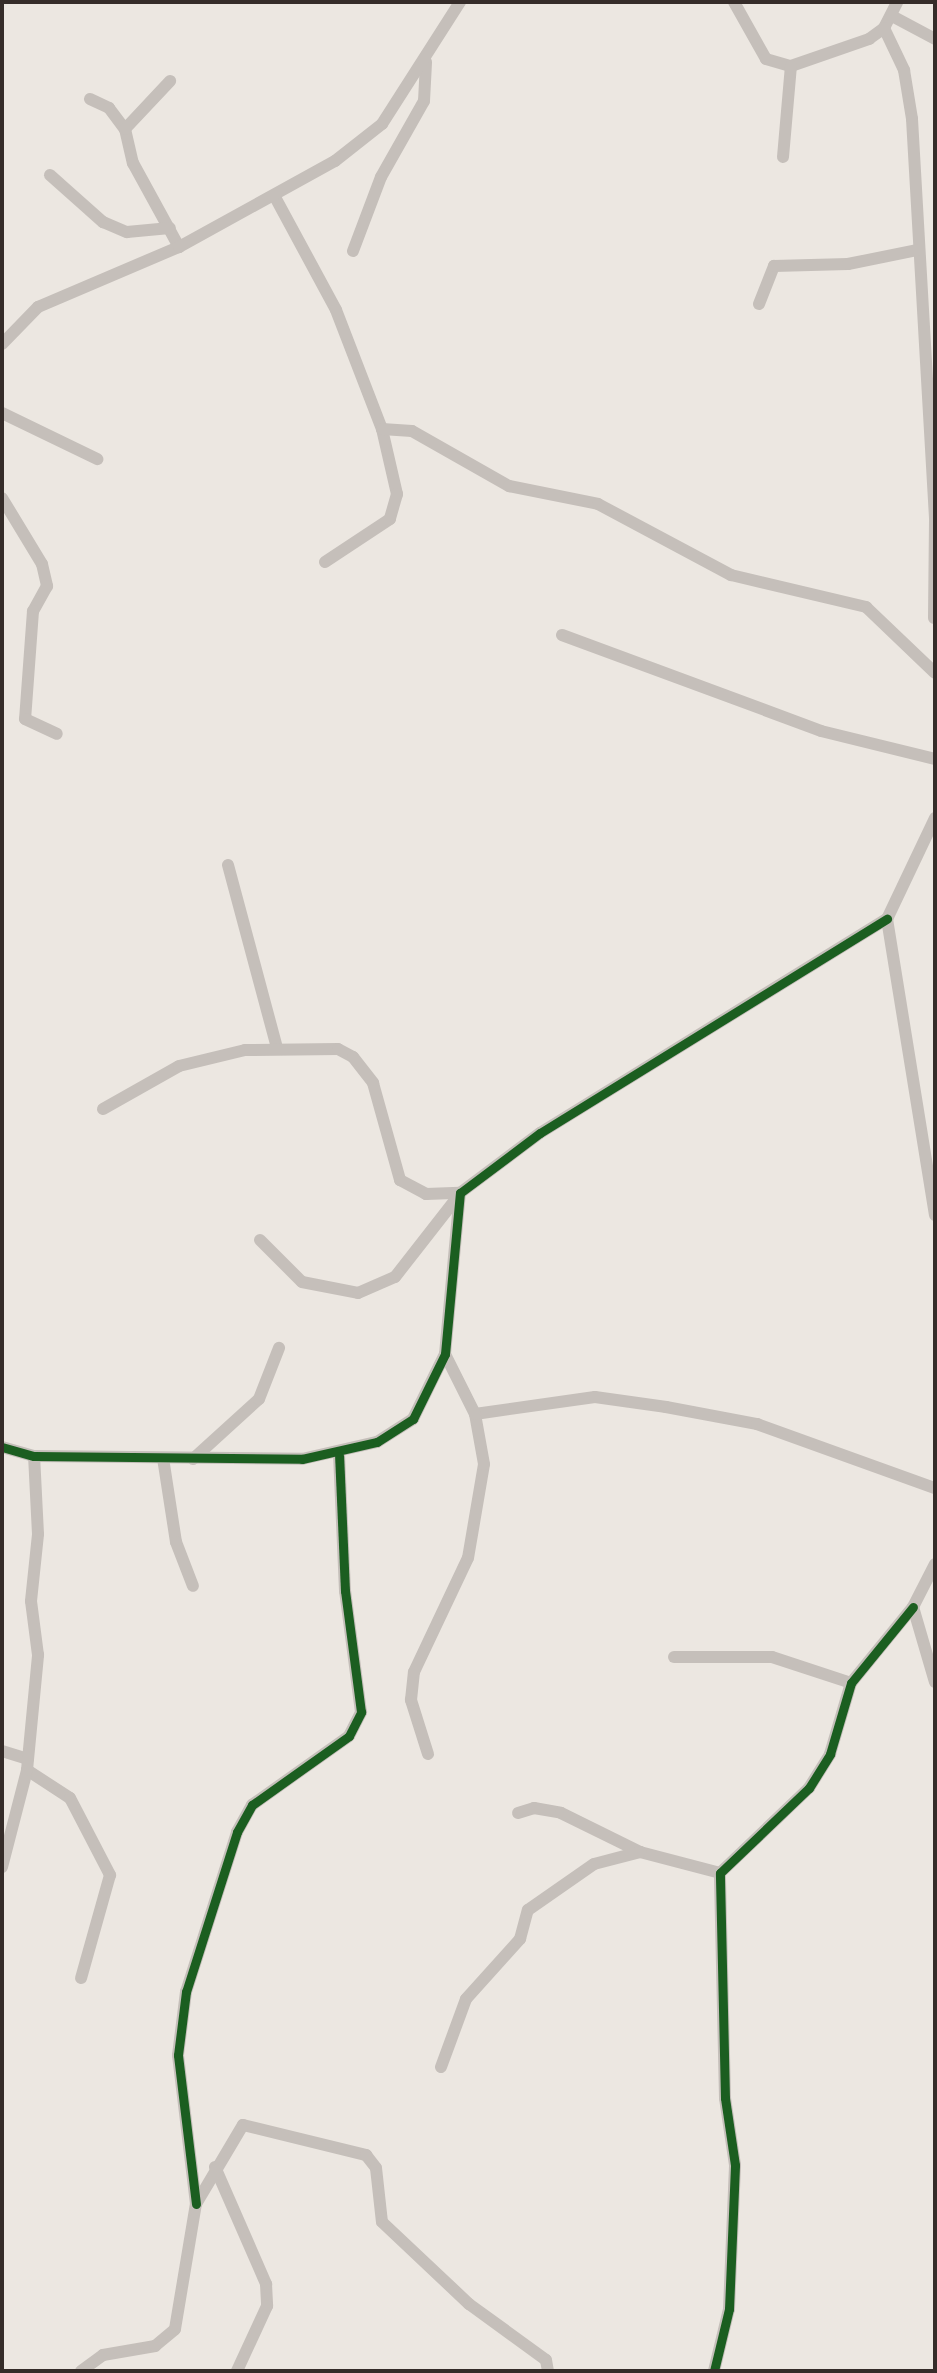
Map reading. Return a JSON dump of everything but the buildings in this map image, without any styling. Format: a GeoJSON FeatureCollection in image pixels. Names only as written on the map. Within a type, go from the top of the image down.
{"type":"FeatureCollection","features":[{"type":"Feature","properties":{"kind":"street"},"geometry":{"type":"LineString","coordinates":[[4,335],[38,307],[179,247],[275,197],[382,124],[426,62],[460,2]]}},
{"type":"Feature","properties":{"kind":"street"},"geometry":{"type":"LineString","coordinates":[[742,5],[766,59],[791,66],[884,28],[897,2]]}},
{"type":"Feature","properties":{"kind":"street"},"geometry":{"type":"LineString","coordinates":[[891,16],[935,39]]}},
{"type":"Feature","properties":{"kind":"street"},"geometry":{"type":"LineString","coordinates":[[884,28],[904,70],[912,119],[916,250],[935,521],[934,618]]}},
{"type":"Feature","properties":{"kind":"street"},"geometry":{"type":"LineString","coordinates":[[353,251],[381,177],[424,102],[426,62]]}},
{"type":"Feature","properties":{"kind":"street"},"geometry":{"type":"LineString","coordinates":[[783,157],[791,66]]}},
{"type":"Feature","properties":{"kind":"street"},"geometry":{"type":"LineString","coordinates":[[125,129],[170,81]]}},
{"type":"Feature","properties":{"kind":"street"},"geometry":{"type":"LineString","coordinates":[[90,99],[109,108],[125,129],[133,163],[179,247]]}},
{"type":"Feature","properties":{"kind":"street"},"geometry":{"type":"LineString","coordinates":[[50,175],[103,222],[127,233],[170,228]]}},
{"type":"Feature","properties":{"kind":"street"},"geometry":{"type":"LineString","coordinates":[[275,197],[336,310],[382,429],[397,494],[394,511],[325,562]]}},
{"type":"Feature","properties":{"kind":"street"},"geometry":{"type":"LineString","coordinates":[[759,303],[774,267],[848,264],[916,250]]}},
{"type":"Feature","properties":{"kind":"street"},"geometry":{"type":"LineString","coordinates":[[2,413],[97,459]]}},
{"type":"Feature","properties":{"kind":"street"},"geometry":{"type":"LineString","coordinates":[[382,429],[412,431],[509,486],[598,504],[731,576],[866,607],[935,673]]}},
{"type":"Feature","properties":{"kind":"street"},"geometry":{"type":"LineString","coordinates":[[2,498],[42,564],[47,586],[33,611],[25,719],[57,734]]}},
{"type":"Feature","properties":{"kind":"street"},"geometry":{"type":"LineString","coordinates":[[562,635],[821,731],[935,759]]}},
{"type":"Feature","properties":{"kind":"street"},"geometry":{"type":"LineString","coordinates":[[260,1240],[302,1282],[339,1294],[358,1293],[395,1277],[460,1193],[540,1133],[887,919],[935,818]]}},
{"type":"Feature","properties":{"kind":"street"},"geometry":{"type":"LineString","coordinates":[[228,865],[277,1048]]}},
{"type":"Feature","properties":{"kind":"street"},"geometry":{"type":"LineString","coordinates":[[887,919],[935,1215]]}},
{"type":"Feature","properties":{"kind":"street"},"geometry":{"type":"LineString","coordinates":[[103,1109],[178,1066],[277,1048],[321,1046],[353,1057],[373,1083],[400,1180],[426,1194],[460,1193]]}},
{"type":"Feature","properties":{"kind":"street"},"geometry":{"type":"LineString","coordinates":[[2,1447],[34,1456],[193,1459],[338,1456],[413,1419],[445,1354],[460,1193]]}},
{"type":"Feature","properties":{"kind":"street"},"geometry":{"type":"LineString","coordinates":[[193,1459],[259,1399],[279,1348]]}},
{"type":"Feature","properties":{"kind":"street"},"geometry":{"type":"LineString","coordinates":[[428,1754],[411,1700],[414,1672],[468,1558],[484,1464],[475,1414],[445,1354]]}},
{"type":"Feature","properties":{"kind":"street"},"geometry":{"type":"LineString","coordinates":[[475,1414],[595,1397],[666,1408],[757,1424],[935,1488]]}},
{"type":"Feature","properties":{"kind":"street"},"geometry":{"type":"LineString","coordinates":[[2,1867],[28,1765],[38,1655],[31,1601],[38,1534],[34,1456]]}},
{"type":"Feature","properties":{"kind":"street"},"geometry":{"type":"LineString","coordinates":[[196,2204],[178,2055],[186,1992],[237,1832],[252,1805],[349,1736],[361,1712],[338,1456]]}},
{"type":"Feature","properties":{"kind":"street"},"geometry":{"type":"LineString","coordinates":[[163,1458],[176,1542],[193,1586]]}},
{"type":"Feature","properties":{"kind":"street"},"geometry":{"type":"LineString","coordinates":[[714,2371],[729,2309],[735,2165],[725,2098],[720,1873],[809,1788],[830,1754],[851,1683],[913,1607],[935,1564]]}},
{"type":"Feature","properties":{"kind":"street"},"geometry":{"type":"LineString","coordinates":[[913,1607],[935,1682]]}},
{"type":"Feature","properties":{"kind":"street"},"geometry":{"type":"LineString","coordinates":[[674,1657],[772,1657],[851,1683]]}},
{"type":"Feature","properties":{"kind":"street"},"geometry":{"type":"LineString","coordinates":[[2,1751],[28,1765],[70,1798],[110,1875],[81,1978]]}},
{"type":"Feature","properties":{"kind":"street"},"geometry":{"type":"LineString","coordinates":[[518,1813],[534,1808],[561,1813],[640,1852],[720,1873]]}},
{"type":"Feature","properties":{"kind":"street"},"geometry":{"type":"LineString","coordinates":[[441,2067],[466,1999],[520,1940],[528,1910],[594,1864],[640,1852]]}},
{"type":"Feature","properties":{"kind":"street"},"geometry":{"type":"LineString","coordinates":[[81,2371],[103,2355],[168,2340],[196,2204],[215,2166],[243,2125],[366,2155],[376,2168],[382,2222],[468,2304],[546,2360],[548,2371]]}},
{"type":"Feature","properties":{"kind":"street"},"geometry":{"type":"LineString","coordinates":[[215,2166],[266,2284],[267,2306],[237,2371]]}},
{"type":"Feature","properties":{"kind":"cycle path"},"geometry":{"type":"LineString","coordinates":[[2,1447],[34,1456],[302,1459],[377,1442],[413,1419],[445,1354],[460,1193],[540,1133],[887,919]]}},
{"type":"Feature","properties":{"kind":"cycle path"},"geometry":{"type":"LineString","coordinates":[[196,2204],[178,2055],[186,1992],[237,1832],[252,1805],[349,1736],[361,1712],[345,1591],[339,1456]]}},
{"type":"Feature","properties":{"kind":"cycle path"},"geometry":{"type":"LineString","coordinates":[[714,2371],[729,2309],[735,2165],[725,2098],[720,1873],[809,1788],[830,1754],[851,1683],[913,1607]]}}]}
